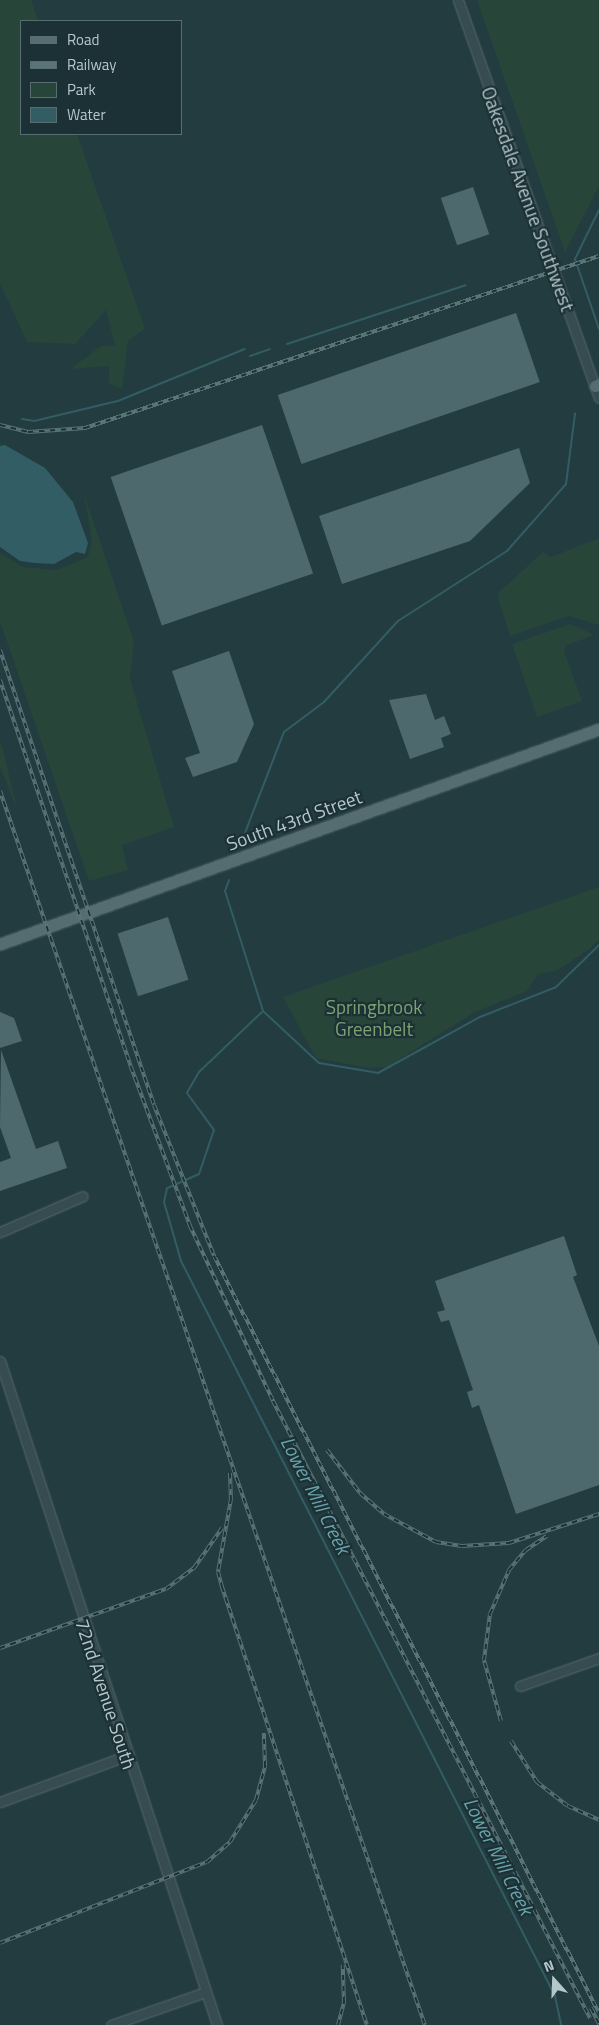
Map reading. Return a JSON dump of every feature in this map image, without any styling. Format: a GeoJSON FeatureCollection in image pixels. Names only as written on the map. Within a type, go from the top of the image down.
{"type":"FeatureCollection","features":[{"type":"Feature","properties":{"kind":"main road","name":"South 43rd Street"},"geometry":{"type":"LineString","coordinates":[[0,944],[599,729]]}},
{"type":"Feature","properties":{"kind":"street","name":"Oakesdale Avenue Southwest"},"geometry":{"type":"LineString","coordinates":[[458,0],[597,385],[599,398]]}},
{"type":"Feature","properties":{"kind":"street"},"geometry":{"type":"LineString","coordinates":[[0,1232],[83,1196]]}},
{"type":"Feature","properties":{"kind":"street","name":"72nd Avenue South"},"geometry":{"type":"LineString","coordinates":[[0,1361],[126,1756],[217,2025]]}},
{"type":"Feature","properties":{"kind":"street"},"geometry":{"type":"LineString","coordinates":[[520,1686],[599,1658]]}},
{"type":"Feature","properties":{"kind":"street"},"geometry":{"type":"LineString","coordinates":[[0,1802],[126,1756]]}},
{"type":"Feature","properties":{"kind":"street"},"geometry":{"type":"LineString","coordinates":[[111,2025],[205,1992]]}},
{"type":"Feature","properties":{"kind":"green space"},"geometry":{"type":"Polygon","coordinates":[[[0,0],[31,0],[38,20],[20,20],[20,135],[77,135],[145,329],[128,340],[122,389],[109,383],[109,366],[71,369],[101,346],[115,345],[106,310],[75,344],[27,342],[0,283],[0,0]]]}},
{"type":"Feature","properties":{"kind":"green space"},"geometry":{"type":"Polygon","coordinates":[[[477,0],[599,0],[599,186],[565,252],[477,0]]]}},
{"type":"Feature","properties":{"kind":"green space"},"geometry":{"type":"Polygon","coordinates":[[[84,494],[134,642],[130,679],[174,827],[122,845],[128,870],[89,881],[0,621],[0,553],[23,567],[57,570],[88,557],[92,539],[84,494]]]}},
{"type":"Feature","properties":{"kind":"green space"},"geometry":{"type":"Polygon","coordinates":[[[599,538],[599,625],[569,616],[510,636],[497,594],[543,552],[551,557],[599,538]]]}},
{"type":"Feature","properties":{"kind":"green space"},"geometry":{"type":"Polygon","coordinates":[[[570,624],[595,635],[566,645],[564,651],[582,701],[537,717],[512,644],[570,624]]]}},
{"type":"Feature","properties":{"kind":"green space"},"geometry":{"type":"Polygon","coordinates":[[[0,740],[3,750],[17,809],[0,767],[0,740]]]}},
{"type":"Feature","properties":{"kind":"green space","name":"Springbrook Greenbelt"},"geometry":{"type":"Polygon","coordinates":[[[599,887],[599,940],[588,950],[556,971],[538,974],[527,991],[475,1012],[387,1067],[369,1068],[316,1058],[283,997],[599,887]]]}},
{"type":"Feature","properties":{"kind":"water"},"geometry":{"type":"Polygon","coordinates":[[[5,445],[45,468],[73,502],[88,543],[85,554],[76,552],[54,564],[34,563],[20,561],[0,547],[0,446],[5,445]]]}},
{"type":"Feature","properties":{"kind":"building"},"geometry":{"type":"Polygon","coordinates":[[[473,187],[489,234],[457,245],[441,198],[473,187]]]}},
{"type":"Feature","properties":{"kind":"building"},"geometry":{"type":"Polygon","coordinates":[[[516,313],[540,382],[301,464],[278,395],[516,313]]]}},
{"type":"Feature","properties":{"kind":"building"},"geometry":{"type":"Polygon","coordinates":[[[262,425],[313,573],[162,626],[111,477],[262,425]]]}},
{"type":"Feature","properties":{"kind":"building"},"geometry":{"type":"Polygon","coordinates":[[[519,448],[530,483],[470,541],[342,584],[319,516],[519,448]]]}},
{"type":"Feature","properties":{"kind":"building"},"geometry":{"type":"Polygon","coordinates":[[[229,651],[254,724],[237,762],[193,777],[185,758],[200,753],[172,671],[229,651]]]}},
{"type":"Feature","properties":{"kind":"building"},"geometry":{"type":"Polygon","coordinates":[[[426,694],[435,720],[444,716],[451,734],[441,738],[444,747],[410,759],[389,700],[426,694]]]}},
{"type":"Feature","properties":{"kind":"building"},"geometry":{"type":"Polygon","coordinates":[[[168,917],[188,980],[138,996],[118,933],[168,917]]]}},
{"type":"Feature","properties":{"kind":"building"},"geometry":{"type":"Polygon","coordinates":[[[0,1012],[14,1018],[22,1041],[0,1048],[0,1012]]]}},
{"type":"Feature","properties":{"kind":"building"},"geometry":{"type":"Polygon","coordinates":[[[1,1050],[36,1149],[58,1141],[67,1168],[0,1191],[0,1162],[11,1158],[0,1127],[1,1050]]]}},
{"type":"Feature","properties":{"kind":"building"},"geometry":{"type":"Polygon","coordinates":[[[564,1236],[577,1275],[573,1277],[599,1346],[599,1485],[516,1514],[479,1405],[472,1408],[467,1392],[473,1390],[449,1320],[441,1322],[437,1312],[445,1310],[435,1281],[564,1236]]]}},
{"type":"Feature","properties":{"kind":"waterway"},"geometry":{"type":"LineString","coordinates":[[599,210],[575,259],[599,329]]}},
{"type":"Feature","properties":{"kind":"waterway"},"geometry":{"type":"LineString","coordinates":[[287,344],[466,285]]}},
{"type":"Feature","properties":{"kind":"waterway"},"geometry":{"type":"LineString","coordinates":[[22,419],[34,421],[118,401],[245,349]]}},
{"type":"Feature","properties":{"kind":"waterway"},"geometry":{"type":"LineString","coordinates":[[250,356],[270,349]]}},
{"type":"Feature","properties":{"kind":"waterway"},"geometry":{"type":"LineString","coordinates":[[243,838],[284,732],[324,702],[398,621],[507,551],[566,484],[575,414]]}},
{"type":"Feature","properties":{"kind":"waterway"},"geometry":{"type":"LineString","coordinates":[[229,880],[225,891],[263,1011],[319,1063],[378,1073],[480,1017],[556,987],[599,945]]}},
{"type":"Feature","properties":{"kind":"waterway","name":"Lower Mill Creek"},"geometry":{"type":"LineString","coordinates":[[263,1011],[199,1072],[187,1093],[214,1130],[199,1174],[167,1188],[164,1202],[181,1261],[555,1996],[561,2025]]}},
{"type":"Feature","properties":{"kind":"railway"},"geometry":{"type":"LineString","coordinates":[[0,425],[28,432],[85,428],[599,256]]}},
{"type":"Feature","properties":{"kind":"railway"},"geometry":{"type":"LineString","coordinates":[[0,650],[154,1105],[214,1256],[599,2013]]}},
{"type":"Feature","properties":{"kind":"railway"},"geometry":{"type":"LineString","coordinates":[[0,680],[131,1067],[190,1226],[273,1401],[590,2018]]}},
{"type":"Feature","properties":{"kind":"railway"},"geometry":{"type":"LineString","coordinates":[[0,791],[425,2025]]}},
{"type":"Feature","properties":{"kind":"railway"},"geometry":{"type":"LineString","coordinates":[[327,1450],[360,1493],[384,1514],[436,1542],[462,1546],[509,1543],[599,1514]]}},
{"type":"Feature","properties":{"kind":"railway"},"geometry":{"type":"LineString","coordinates":[[230,1473],[231,1499],[218,1572],[367,2025]]}},
{"type":"Feature","properties":{"kind":"railway"},"geometry":{"type":"LineString","coordinates":[[0,1648],[166,1589],[194,1568],[222,1528]]}},
{"type":"Feature","properties":{"kind":"railway"},"geometry":{"type":"LineString","coordinates":[[501,1721],[484,1660],[490,1614],[509,1570],[526,1550],[547,1536]]}},
{"type":"Feature","properties":{"kind":"railway"},"geometry":{"type":"LineString","coordinates":[[0,1943],[207,1862],[230,1842],[256,1800],[265,1766],[264,1733]]}},
{"type":"Feature","properties":{"kind":"railway"},"geometry":{"type":"LineString","coordinates":[[511,1741],[537,1782],[568,1806],[599,1820]]}},
{"type":"Feature","properties":{"kind":"railway"},"geometry":{"type":"LineString","coordinates":[[338,2025],[344,2002],[343,1965]]}},
{"type":"Feature","properties":{"kind":"railway"},"geometry":{"type":"LineString","coordinates":[[591,2008],[599,2024]]}}]}
